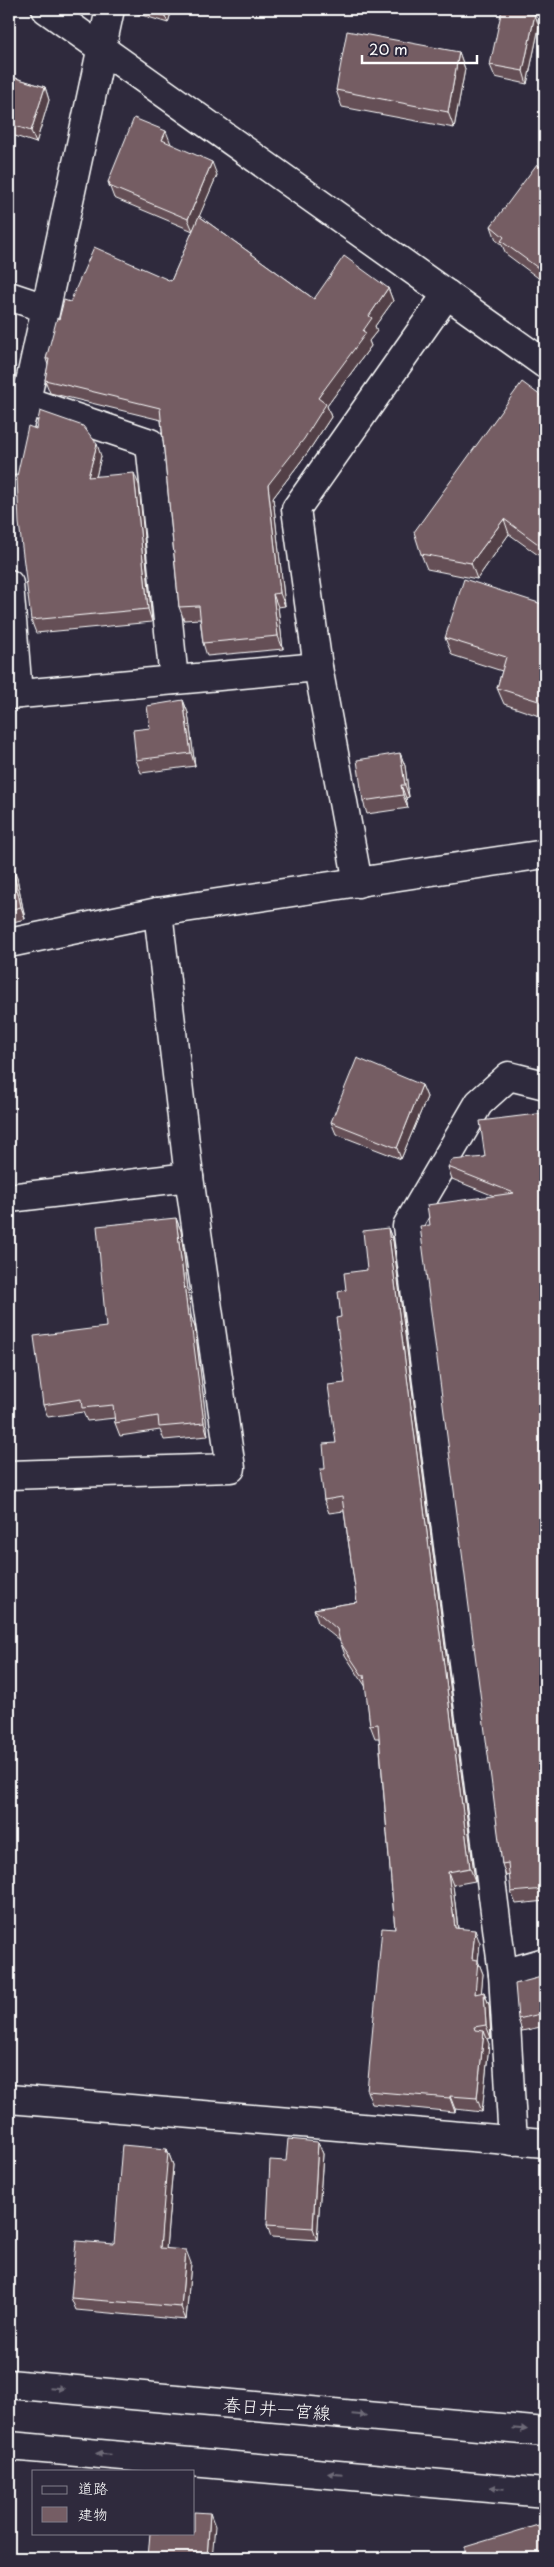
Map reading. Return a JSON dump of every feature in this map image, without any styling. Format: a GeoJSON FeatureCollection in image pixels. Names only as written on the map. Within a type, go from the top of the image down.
{"type":"FeatureCollection","features":[{"type":"Feature","properties":{"kind":"street"},"geometry":{"type":"LineString","coordinates":[[46,9],[545,364]]}},
{"type":"Feature","properties":{"kind":"street"},"geometry":{"type":"LineString","coordinates":[[9,462],[26,401],[103,49],[110,9]]}},
{"type":"Feature","properties":{"kind":"street"},"geometry":{"type":"LineString","coordinates":[[358,883],[318,667],[296,509],[447,294]]}},
{"type":"Feature","properties":{"kind":"street"},"geometry":{"type":"LineString","coordinates":[[9,296],[45,308]]}},
{"type":"Feature","properties":{"kind":"street"},"geometry":{"type":"LineString","coordinates":[[26,401],[150,443],[174,680]]}},
{"type":"Feature","properties":{"kind":"street"},"geometry":{"type":"LineString","coordinates":[[9,584],[13,695],[318,667]]}},
{"type":"Feature","properties":{"kind":"street"},"geometry":{"type":"LineString","coordinates":[[9,943],[158,912],[358,883],[544,850]]}},
{"type":"Feature","properties":{"kind":"street"},"geometry":{"type":"LineString","coordinates":[[9,1475],[231,1468],[190,1177],[158,912]]}},
{"type":"Feature","properties":{"kind":"street"},"geometry":{"type":"LineString","coordinates":[[513,2141],[503,1974],[407,1226],[479,1104],[509,1076],[545,1085]]}},
{"type":"Feature","properties":{"kind":"street"},"geometry":{"type":"LineString","coordinates":[[9,1198],[190,1177]]}},
{"type":"Feature","properties":{"kind":"street"},"geometry":{"type":"LineString","coordinates":[[503,1974],[545,1962]]}},
{"type":"Feature","properties":{"kind":"street"},"geometry":{"type":"LineString","coordinates":[[9,2099],[545,2143]]}},
{"type":"Feature","properties":{"kind":"street","name":"春日井一宮線"},"geometry":{"type":"LineString","coordinates":[[9,2384],[545,2432]]}},
{"type":"Feature","properties":{"kind":"street"},"geometry":{"type":"LineString","coordinates":[[9,2446],[545,2493]]}},
{"type":"Feature","properties":{"kind":"building"},"geometry":{"type":"Polygon","coordinates":[[[141,9],[167,9],[165,16],[141,9]]]}},
{"type":"Feature","properties":{"kind":"building"},"geometry":{"type":"Polygon","coordinates":[[[502,9],[535,14],[523,71],[490,65],[502,9]]]}},
{"type":"Feature","properties":{"kind":"building"},"geometry":{"type":"Polygon","coordinates":[[[347,31],[459,52],[448,112],[336,90],[347,31]]]}},
{"type":"Feature","properties":{"kind":"building"},"geometry":{"type":"Polygon","coordinates":[[[9,76],[45,87],[31,131],[9,124],[9,76]]]}},
{"type":"Feature","properties":{"kind":"building"},"geometry":{"type":"Polygon","coordinates":[[[134,118],[166,131],[162,140],[212,162],[188,219],[109,186],[110,183],[108,182],[134,118]]]}},
{"type":"Feature","properties":{"kind":"building"},"geometry":{"type":"Polygon","coordinates":[[[545,161],[545,273],[501,241],[504,237],[491,226],[537,164],[540,167],[545,161]]]}},
{"type":"Feature","properties":{"kind":"building"},"geometry":{"type":"Polygon","coordinates":[[[199,216],[314,299],[344,256],[388,288],[369,316],[372,318],[363,331],[366,333],[318,398],[326,404],[304,439],[268,485],[280,593],[273,594],[278,636],[203,643],[199,606],[179,607],[160,408],[45,380],[49,359],[46,359],[57,318],[59,319],[64,300],[70,302],[94,247],[171,281],[199,216]]]}},
{"type":"Feature","properties":{"kind":"building"},"geometry":{"type":"Polygon","coordinates":[[[522,382],[545,399],[545,461],[541,467],[545,470],[545,549],[504,519],[471,563],[421,554],[414,532],[522,382]]]}},
{"type":"Feature","properties":{"kind":"building"},"geometry":{"type":"Polygon","coordinates":[[[40,411],[83,426],[97,444],[88,477],[134,473],[148,609],[31,620],[19,523],[17,476],[28,426],[36,429],[40,411]]]}},
{"type":"Feature","properties":{"kind":"building"},"geometry":{"type":"Polygon","coordinates":[[[464,579],[545,605],[545,615],[543,618],[545,618],[545,703],[497,688],[506,657],[445,638],[464,579]]]}},
{"type":"Feature","properties":{"kind":"building"},"geometry":{"type":"Polygon","coordinates":[[[183,700],[191,753],[136,760],[133,730],[150,728],[147,706],[183,700]]]}},
{"type":"Feature","properties":{"kind":"building"},"geometry":{"type":"Polygon","coordinates":[[[400,753],[405,785],[401,785],[403,795],[363,801],[357,760],[400,753]]]}},
{"type":"Feature","properties":{"kind":"building"},"geometry":{"type":"Polygon","coordinates":[[[12,866],[21,907],[9,910],[9,867],[12,866]]]}},
{"type":"Feature","properties":{"kind":"building"},"geometry":{"type":"Polygon","coordinates":[[[357,1058],[422,1085],[397,1148],[331,1122],[357,1058]]]}},
{"type":"Feature","properties":{"kind":"building"},"geometry":{"type":"Polygon","coordinates":[[[545,1113],[545,1889],[511,1892],[508,1863],[502,1864],[420,1226],[430,1225],[427,1205],[514,1193],[448,1167],[452,1160],[485,1157],[480,1121],[545,1113]]]}},
{"type":"Feature","properties":{"kind":"building"},"geometry":{"type":"Polygon","coordinates":[[[176,1218],[204,1423],[159,1427],[158,1416],[115,1423],[113,1405],[82,1408],[81,1399],[43,1405],[34,1336],[106,1327],[97,1226],[176,1218]]]}},
{"type":"Feature","properties":{"kind":"building"},"geometry":{"type":"Polygon","coordinates":[[[388,1228],[470,1868],[448,1872],[455,1928],[475,1930],[472,1959],[478,1960],[475,1994],[484,1992],[486,2025],[474,2027],[475,2030],[484,2031],[477,2098],[450,2096],[450,2098],[367,2091],[382,1928],[395,1929],[378,1724],[370,1725],[364,1675],[362,1675],[340,1642],[337,1629],[314,1609],[357,1602],[342,1497],[324,1500],[320,1469],[325,1469],[323,1444],[336,1443],[328,1385],[345,1383],[336,1318],[341,1317],[338,1292],[346,1290],[344,1273],[367,1270],[363,1231],[388,1228]]]}},
{"type":"Feature","properties":{"kind":"building"},"geometry":{"type":"Polygon","coordinates":[[[545,1976],[545,2013],[518,2019],[515,1984],[545,1976]]]}},
{"type":"Feature","properties":{"kind":"building"},"geometry":{"type":"Polygon","coordinates":[[[288,2139],[318,2142],[313,2228],[267,2225],[270,2160],[286,2161],[288,2139]]]}},
{"type":"Feature","properties":{"kind":"building"},"geometry":{"type":"Polygon","coordinates":[[[122,2145],[167,2149],[160,2248],[186,2250],[181,2307],[71,2298],[76,2241],[114,2244],[122,2145]]]}},
{"type":"Feature","properties":{"kind":"building"},"geometry":{"type":"Polygon","coordinates":[[[545,2160],[545,2211],[541,2211],[545,2160]]]}},
{"type":"Feature","properties":{"kind":"building"},"geometry":{"type":"Polygon","coordinates":[[[195,2512],[210,2513],[207,2558],[148,2558],[150,2534],[195,2534],[195,2512]]]}},
{"type":"Feature","properties":{"kind":"building"},"geometry":{"type":"Polygon","coordinates":[[[538,2525],[545,2549],[545,2558],[465,2558],[465,2547],[538,2525]]]}}]}
